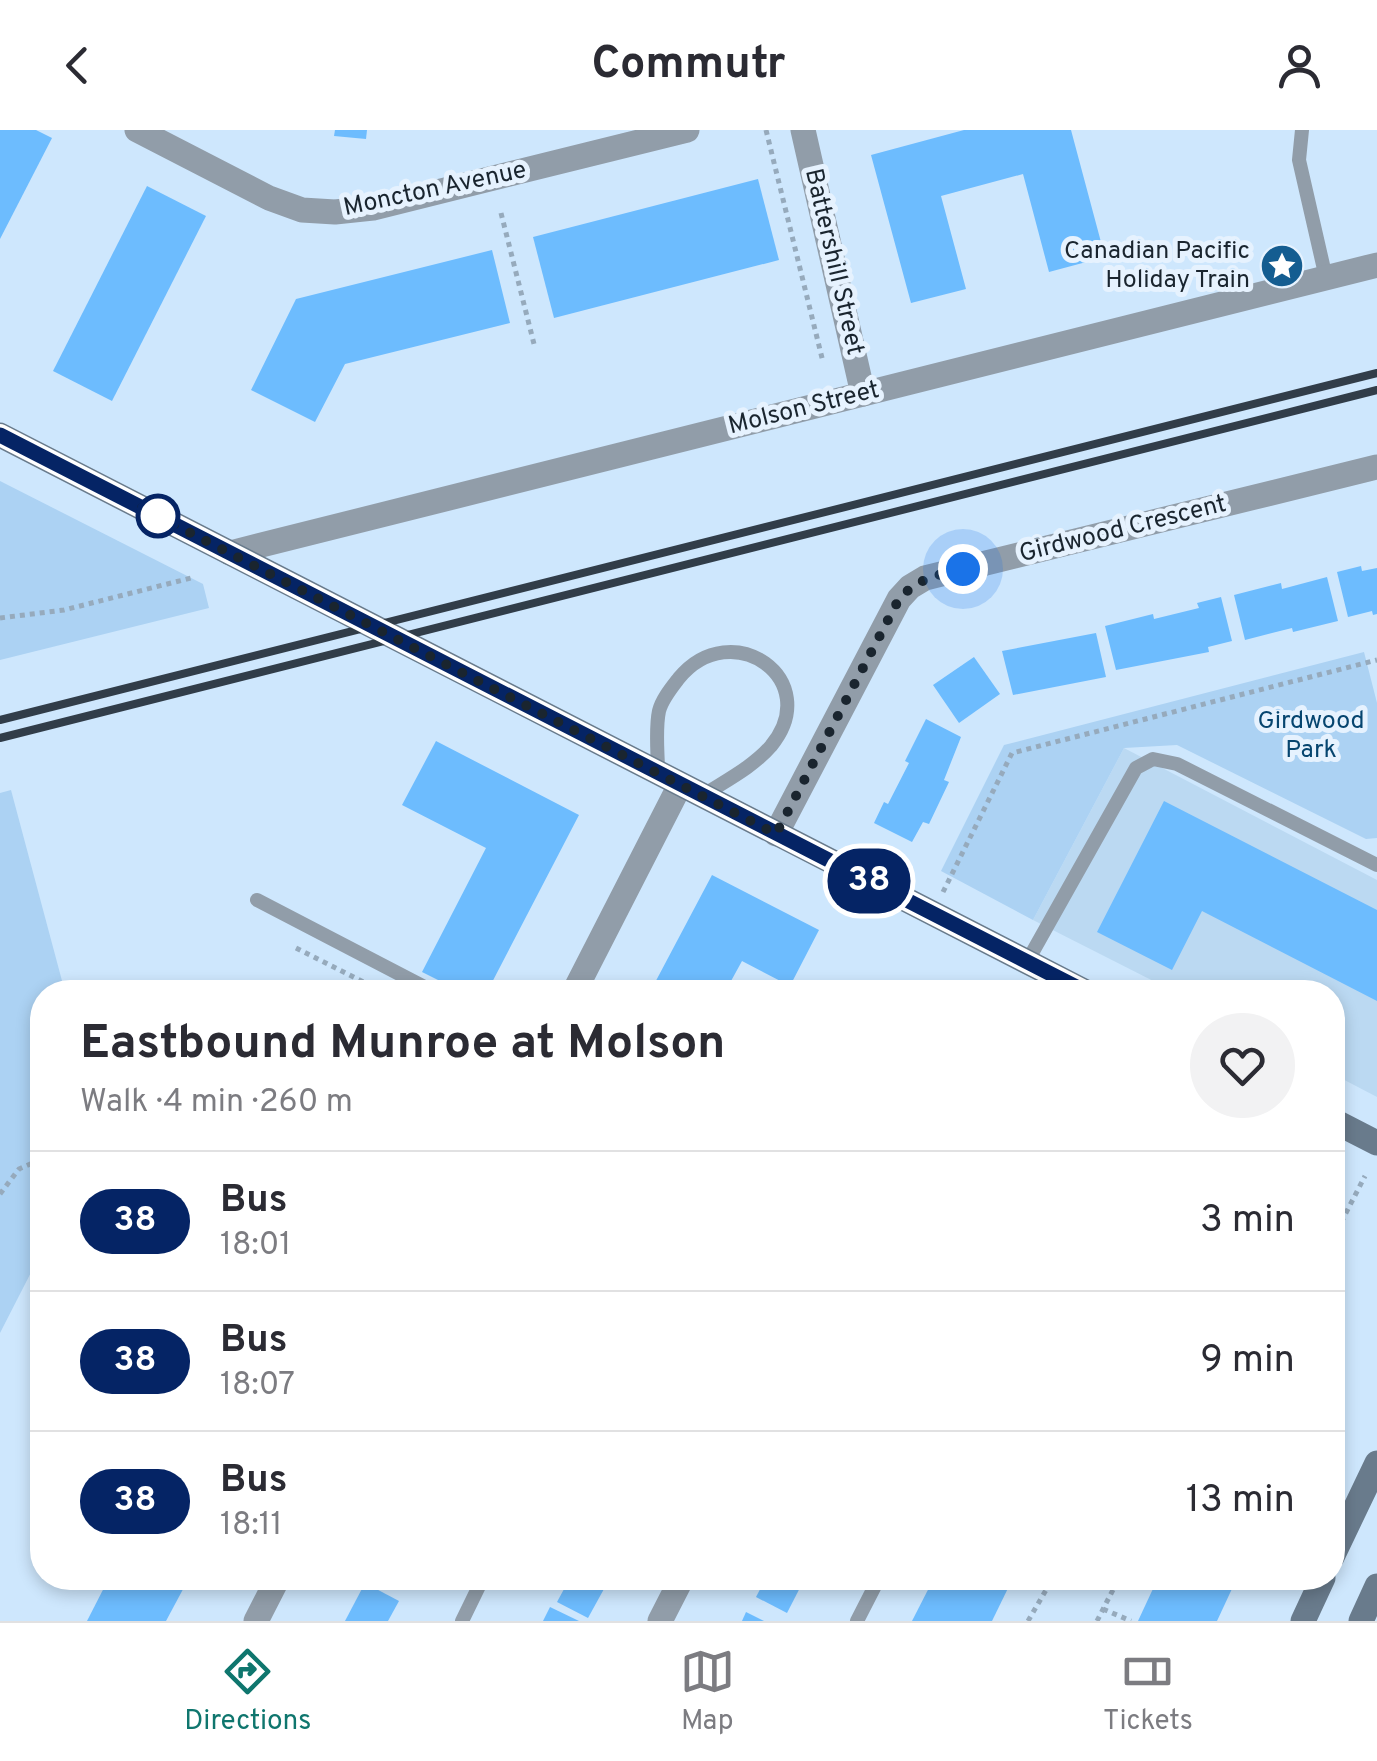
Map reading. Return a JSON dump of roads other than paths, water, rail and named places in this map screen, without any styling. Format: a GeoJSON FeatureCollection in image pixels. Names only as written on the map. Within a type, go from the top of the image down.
{"type":"FeatureCollection","features":[{"type":"Feature","properties":{"kind":"street","name":"Moncton Avenue"},"geometry":{"type":"LineString","coordinates":[[136,130],[269,198],[302,210],[335,212],[373,208],[687,130]]}},
{"type":"Feature","properties":{"kind":"street","name":"Battershill Street"},"geometry":{"type":"LineString","coordinates":[[802,130],[863,394]]}},
{"type":"Feature","properties":{"kind":"street","name":"Molson Street"},"geometry":{"type":"LineString","coordinates":[[230,553],[1377,265]]}},
{"type":"Feature","properties":{"kind":"street"},"geometry":{"type":"LineString","coordinates":[[0,435],[1062,980]]}},
{"type":"Feature","properties":{"kind":"street","name":"Girdwood Crescent"},"geometry":{"type":"LineString","coordinates":[[776,834],[899,599],[910,587],[925,578],[1377,467]]}},
{"type":"Feature","properties":{"kind":"street"},"geometry":{"type":"LineString","coordinates":[[580,980],[680,785]]}},
{"type":"Feature","properties":{"kind":"street"},"geometry":{"type":"LineString","coordinates":[[1345,1127],[1377,1143]]}},
{"type":"Feature","properties":{"kind":"street"},"geometry":{"type":"LineString","coordinates":[[1345,1531],[1377,1463]]}},
{"type":"Feature","properties":{"kind":"street"},"geometry":{"type":"LineString","coordinates":[[1360,1621],[1377,1586]]}},
{"type":"Feature","properties":{"kind":"street"},"geometry":{"type":"LineString","coordinates":[[256,1621],[272,1590]]}},
{"type":"Feature","properties":{"kind":"street"},"geometry":{"type":"LineString","coordinates":[[660,1621],[676,1590]]}},
{"type":"Feature","properties":{"kind":"street"},"geometry":{"type":"LineString","coordinates":[[1303,1621],[1317,1590]]}},
{"type":"Feature","properties":{"kind":"lane"},"geometry":{"type":"LineString","coordinates":[[1302,130],[1300,160],[1326,278]]}},
{"type":"Feature","properties":{"kind":"lane"},"geometry":{"type":"LineString","coordinates":[[728,651],[750,653],[774,667],[786,690],[785,719],[771,746],[746,767],[680,785],[660,710],[670,689],[687,669],[708,656],[728,651]]}},
{"type":"Feature","properties":{"kind":"lane"},"geometry":{"type":"LineString","coordinates":[[1027,962],[1136,768],[1153,760],[1177,764],[1377,865]]}},
{"type":"Feature","properties":{"kind":"lane"},"geometry":{"type":"LineString","coordinates":[[256,900],[411,980]]}},
{"type":"Feature","properties":{"kind":"lane"},"geometry":{"type":"LineString","coordinates":[[462,1621],[478,1590]]}},
{"type":"Feature","properties":{"kind":"lane"},"geometry":{"type":"LineString","coordinates":[[857,1621],[873,1590]]}},
{"type":"Feature","properties":{"kind":"railway"},"geometry":{"type":"LineString","coordinates":[[0,720],[1377,373]]}},
{"type":"Feature","properties":{"kind":"railway"},"geometry":{"type":"LineString","coordinates":[[0,738],[1377,390]]}},
{"type":"Feature","properties":{"kind":"place","name":"Canadian Pacific Holiday Train"},"geometry":{"type":"Point","coordinates":[1282,266]}},
{"type":"Feature","properties":{"kind":"park label","name":"Girdwood Park"},"geometry":{"type":"Point","coordinates":[1311,736]}}]}
